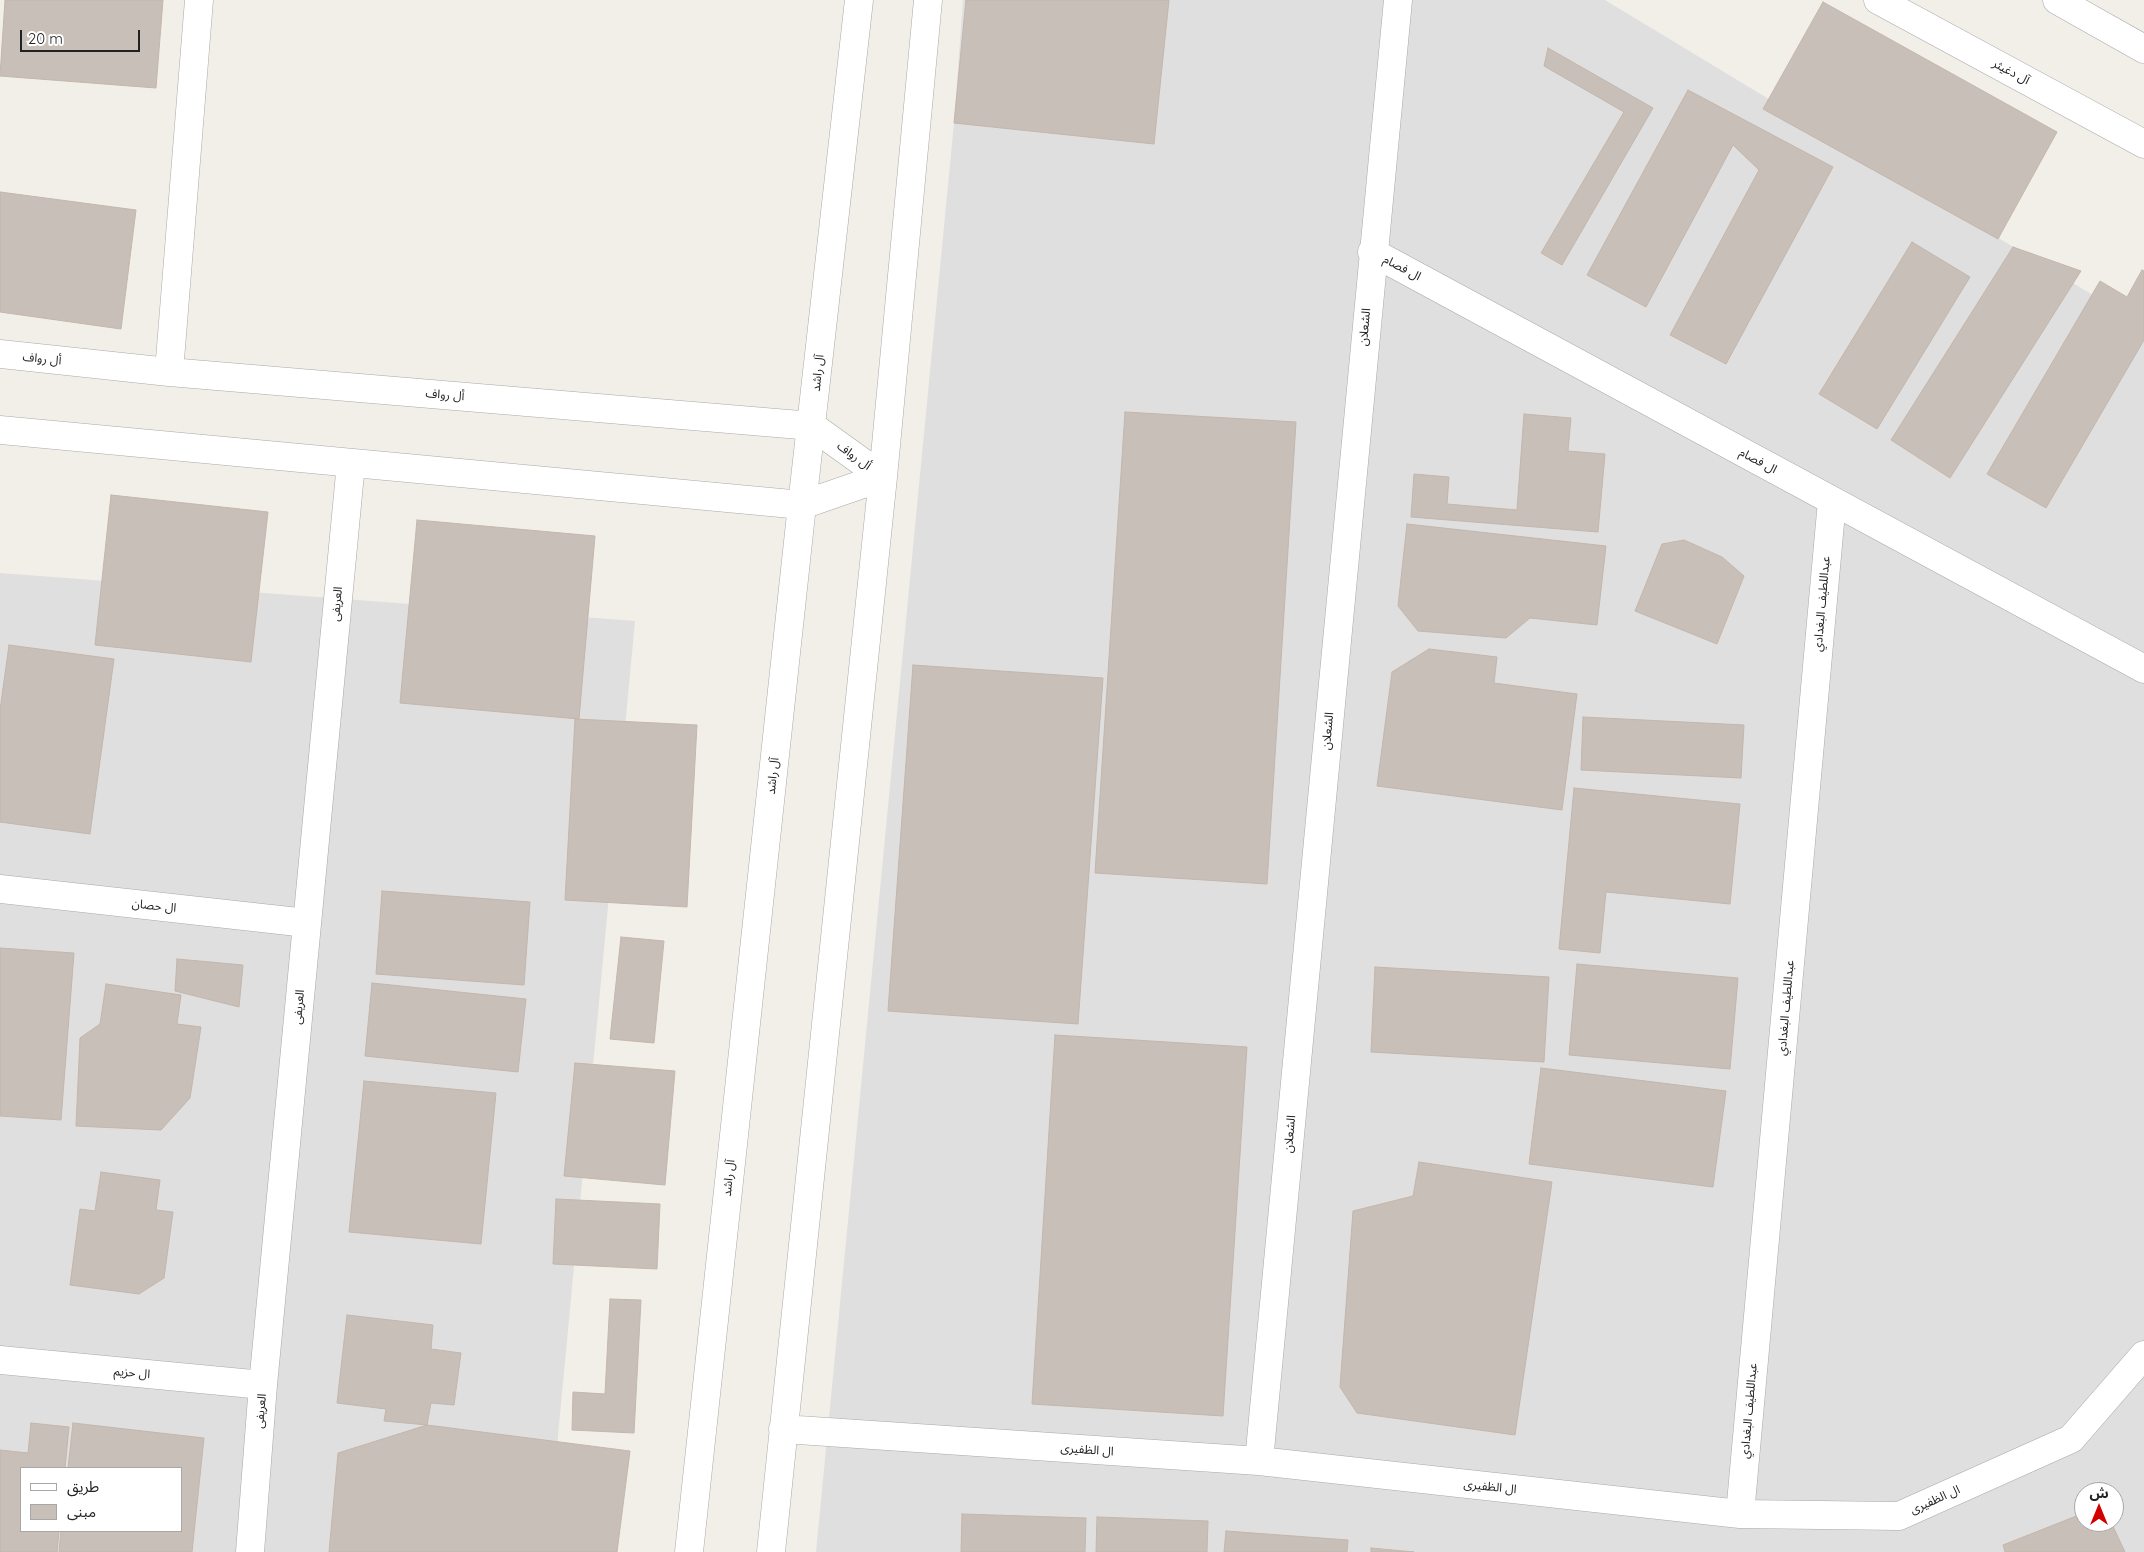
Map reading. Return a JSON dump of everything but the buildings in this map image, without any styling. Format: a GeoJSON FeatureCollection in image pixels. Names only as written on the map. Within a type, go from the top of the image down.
{"type":"FeatureCollection","features":[{"type":"Feature","properties":{"kind":"street"},"geometry":{"type":"LineString","coordinates":[[169,372],[199,0]]}},
{"type":"Feature","properties":{"kind":"street","name":"آل راشد"},"geometry":{"type":"LineString","coordinates":[[689,1552],[802,505],[859,0]]}},
{"type":"Feature","properties":{"kind":"street"},"geometry":{"type":"LineString","coordinates":[[772,1552],[783,1429],[883,477],[928,0]]}},
{"type":"Feature","properties":{"kind":"street","name":"الشعلان"},"geometry":{"type":"LineString","coordinates":[[1260,1461],[1372,252],[1398,0]]}},
{"type":"Feature","properties":{"kind":"street","name":"آل دغيثر"},"geometry":{"type":"LineString","coordinates":[[1878,0],[2144,144]]}},
{"type":"Feature","properties":{"kind":"street"},"geometry":{"type":"LineString","coordinates":[[2057,0],[2144,49]]}},
{"type":"Feature","properties":{"kind":"street","name":"ال فصام"},"geometry":{"type":"LineString","coordinates":[[1372,252],[2144,669]]}},
{"type":"Feature","properties":{"kind":"street","name":"أل رواف"},"geometry":{"type":"LineString","coordinates":[[0,354],[169,372],[812,426],[883,477]]}},
{"type":"Feature","properties":{"kind":"street","name":"أل رواف"},"geometry":{"type":"LineString","coordinates":[[0,430],[802,505],[883,477]]}},
{"type":"Feature","properties":{"kind":"street","name":"العريفى"},"geometry":{"type":"LineString","coordinates":[[250,1552],[263,1385],[351,463]]}},
{"type":"Feature","properties":{"kind":"street","name":"عبداللطيف البغدادي"},"geometry":{"type":"LineString","coordinates":[[1740,1514],[1832,501]]}},
{"type":"Feature","properties":{"kind":"street","name":"ال حصان"},"geometry":{"type":"LineString","coordinates":[[0,889],[307,924]]}},
{"type":"Feature","properties":{"kind":"street","name":"ال الظفيرى"},"geometry":{"type":"LineString","coordinates":[[783,1429],[1260,1461],[1740,1514],[1899,1516],[2071,1438],[2144,1355]]}},
{"type":"Feature","properties":{"kind":"street","name":"ال حزيم"},"geometry":{"type":"LineString","coordinates":[[0,1360],[263,1385]]}},
{"type":"Feature","properties":{"kind":"shaded area"},"geometry":{"type":"Polygon","coordinates":[[[963,0],[1605,0],[2144,326],[2144,1552],[816,1552],[954,123],[963,0]]]}},
{"type":"Feature","properties":{"kind":"shaded area"},"geometry":{"type":"Polygon","coordinates":[[[0,573],[635,621],[547,1552],[0,1552],[0,573]]]}}]}
